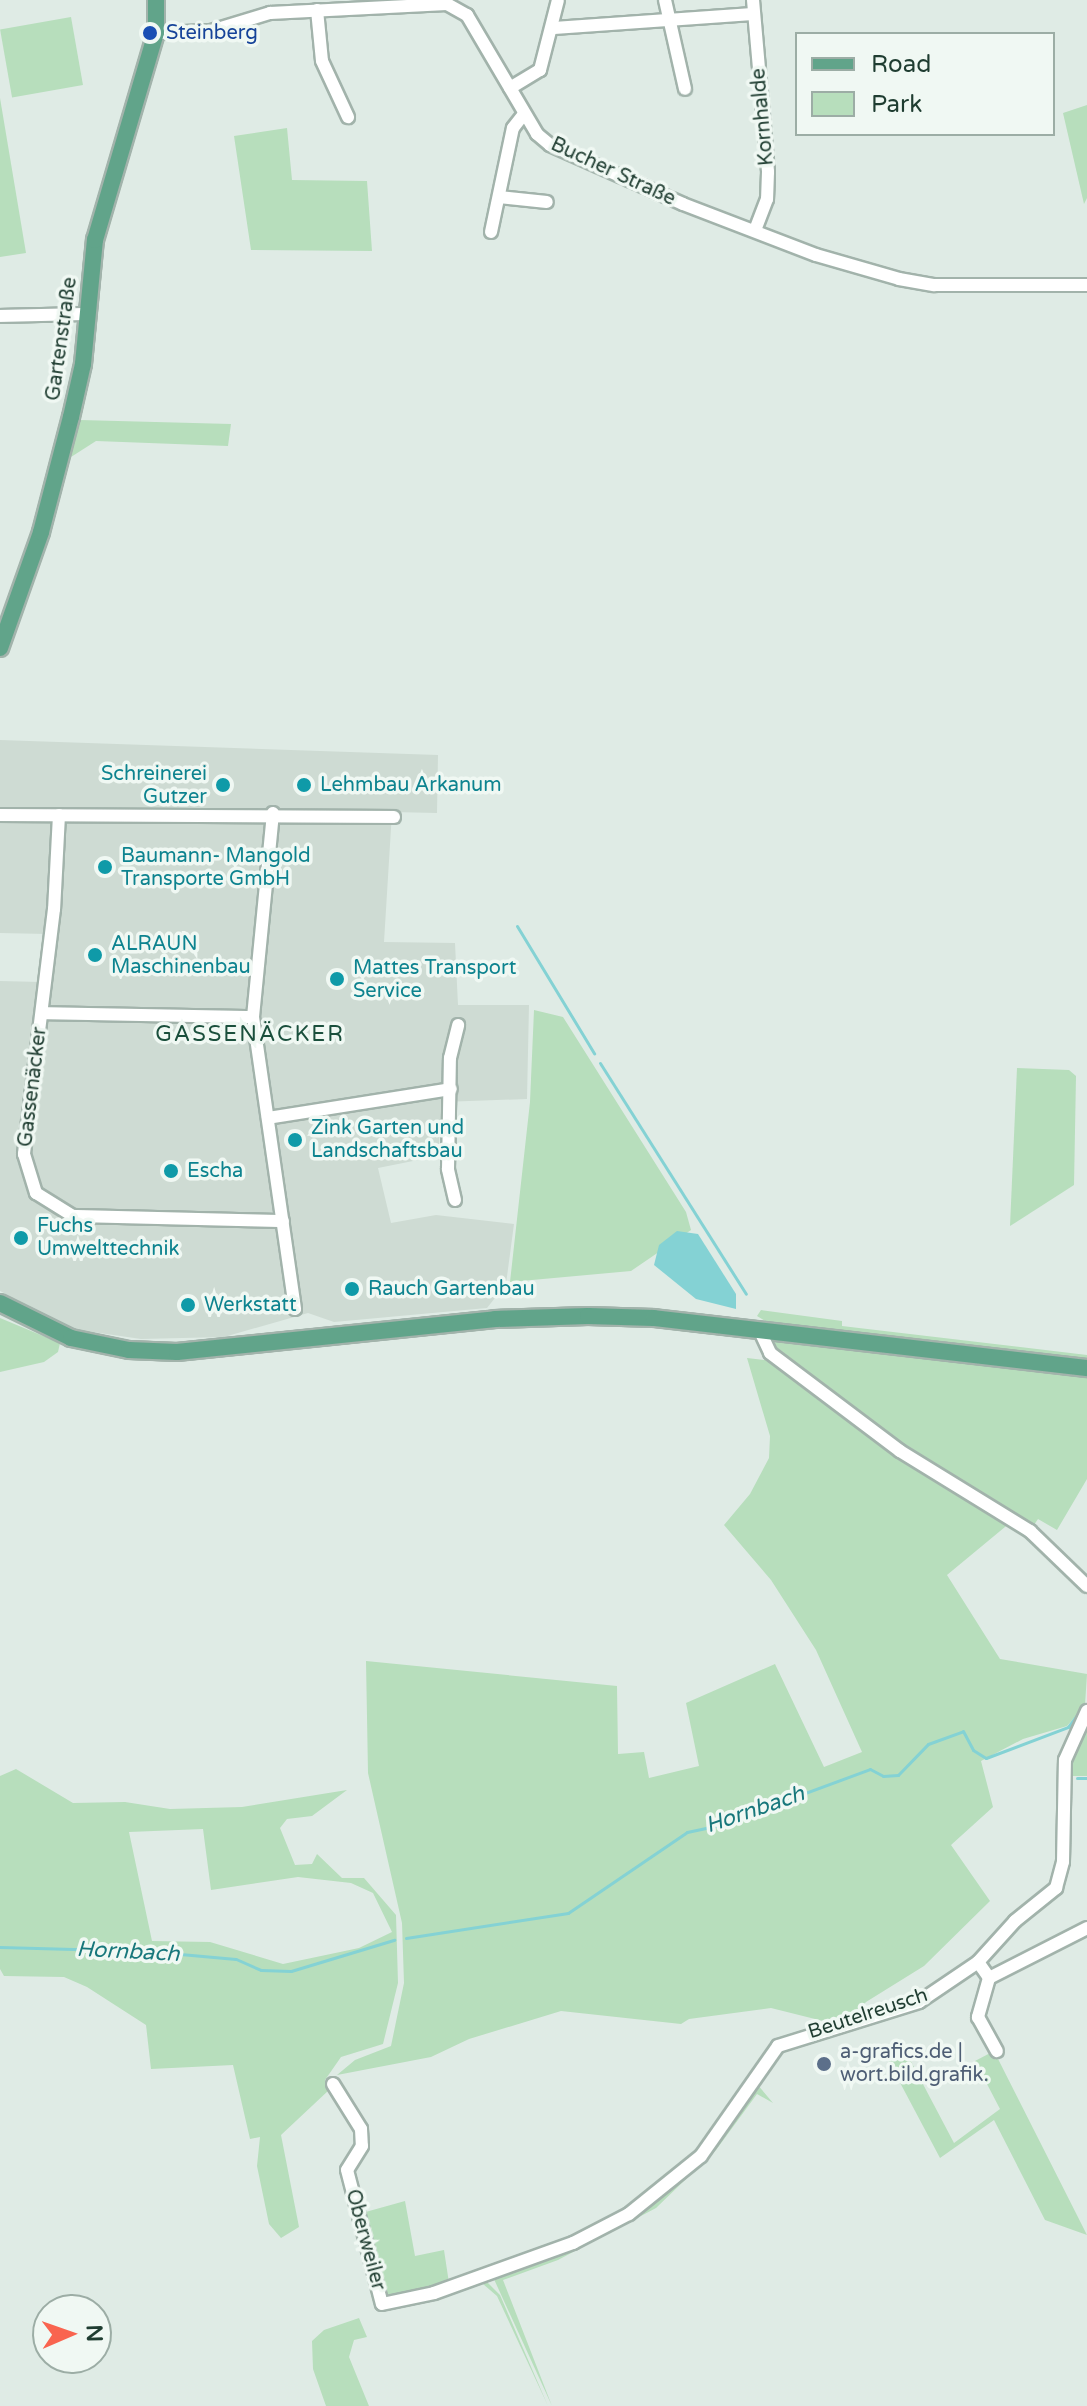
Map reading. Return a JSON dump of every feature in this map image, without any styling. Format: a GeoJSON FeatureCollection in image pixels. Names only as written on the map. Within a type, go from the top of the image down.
{"type":"FeatureCollection","features":[{"type":"Feature","properties":{"kind":"main road","name":"Gartenstraße"},"geometry":{"type":"LineString","coordinates":[[1,643],[45,517],[82,368],[104,197],[156,33],[156,0]]}},
{"type":"Feature","properties":{"kind":"main road"},"geometry":{"type":"LineString","coordinates":[[0,1303],[71,1338],[177,1352],[544,1317],[654,1318],[1087,1368]]}},
{"type":"Feature","properties":{"kind":"street"},"geometry":{"type":"LineString","coordinates":[[510,88],[540,70],[558,0]]}},
{"type":"Feature","properties":{"kind":"street"},"geometry":{"type":"LineString","coordinates":[[665,0],[685,89]]}},
{"type":"Feature","properties":{"kind":"street","name":"Bucher Straße"},"geometry":{"type":"LineString","coordinates":[[156,33],[211,31],[270,13],[388,3],[458,3],[483,38],[523,115],[550,145],[755,231],[868,272],[934,285],[1087,285]]}},
{"type":"Feature","properties":{"kind":"street"},"geometry":{"type":"LineString","coordinates":[[553,28],[667,19],[753,7]]}},
{"type":"Feature","properties":{"kind":"street","name":"Kornhalde"},"geometry":{"type":"LineString","coordinates":[[753,7],[768,172],[767,199],[755,231]]}},
{"type":"Feature","properties":{"kind":"street"},"geometry":{"type":"LineString","coordinates":[[317,10],[322,61],[348,117]]}},
{"type":"Feature","properties":{"kind":"street"},"geometry":{"type":"LineString","coordinates":[[491,232],[513,128],[523,115]]}},
{"type":"Feature","properties":{"kind":"street"},"geometry":{"type":"LineString","coordinates":[[499,197],[547,202]]}},
{"type":"Feature","properties":{"kind":"street"},"geometry":{"type":"LineString","coordinates":[[0,316],[89,314]]}},
{"type":"Feature","properties":{"kind":"street"},"geometry":{"type":"LineString","coordinates":[[273,813],[253,1017],[295,1309]]}},
{"type":"Feature","properties":{"kind":"street"},"geometry":{"type":"LineString","coordinates":[[0,815],[187,818],[273,813],[394,817]]}},
{"type":"Feature","properties":{"kind":"street","name":"Gassenäcker"},"geometry":{"type":"LineString","coordinates":[[59,815],[42,1013],[24,1154],[36,1193],[53,1209],[73,1216],[283,1221]]}},
{"type":"Feature","properties":{"kind":"street","name":"Gassenäcker"},"geometry":{"type":"LineString","coordinates":[[42,1013],[253,1017]]}},
{"type":"Feature","properties":{"kind":"street"},"geometry":{"type":"LineString","coordinates":[[455,1200],[448,1169],[450,1058],[458,1025]]}},
{"type":"Feature","properties":{"kind":"street"},"geometry":{"type":"LineString","coordinates":[[268,1118],[451,1089]]}},
{"type":"Feature","properties":{"kind":"street"},"geometry":{"type":"LineString","coordinates":[[759,1329],[770,1353],[866,1426],[1030,1531],[1087,1586]]}},
{"type":"Feature","properties":{"kind":"street","name":"Beutelreusch"},"geometry":{"type":"LineString","coordinates":[[484,2276],[573,2243],[629,2214],[671,2185],[701,2156],[778,2046],[919,2002],[978,1962],[1015,1921],[1056,1888],[1063,1862],[1065,1760],[1087,1711]]}},
{"type":"Feature","properties":{"kind":"street"},"geometry":{"type":"LineString","coordinates":[[997,2051],[978,2017],[989,1978],[1087,1928]]}},
{"type":"Feature","properties":{"kind":"street"},"geometry":{"type":"LineString","coordinates":[[978,1962],[989,1978]]}},
{"type":"Feature","properties":{"kind":"street","name":"Oberweiler"},"geometry":{"type":"LineString","coordinates":[[333,2084],[361,2129],[362,2146],[347,2170],[382,2304],[484,2276]]}},
{"type":"Feature","properties":{"kind":"shaded area"},"geometry":{"type":"Polygon","coordinates":[[[0,740],[438,755],[437,813],[392,812],[384,942],[455,943],[458,1005],[529,1005],[527,1099],[442,1102],[438,1156],[378,1168],[391,1223],[436,1215],[514,1224],[506,1284],[487,1308],[334,1322],[308,1313],[224,1337],[141,1339],[79,1330],[0,1291],[0,981],[41,982],[47,934],[0,933],[0,740]]]}},
{"type":"Feature","properties":{"kind":"green space"},"geometry":{"type":"Polygon","coordinates":[[[71,17],[83,85],[12,97],[0,30],[71,17]]]}},
{"type":"Feature","properties":{"kind":"green space"},"geometry":{"type":"Polygon","coordinates":[[[0,98],[26,253],[0,257],[0,98]]]}},
{"type":"Feature","properties":{"kind":"green space"},"geometry":{"type":"Polygon","coordinates":[[[1087,105],[1087,198],[1084,204],[1063,113],[1087,105]]]}},
{"type":"Feature","properties":{"kind":"green space"},"geometry":{"type":"Polygon","coordinates":[[[287,128],[292,180],[367,181],[372,251],[251,250],[234,136],[287,128]]]}},
{"type":"Feature","properties":{"kind":"green space"},"geometry":{"type":"Polygon","coordinates":[[[80,420],[231,424],[228,446],[96,441],[71,457],[80,420]]]}},
{"type":"Feature","properties":{"kind":"green space"},"geometry":{"type":"Polygon","coordinates":[[[534,1010],[563,1017],[686,1212],[691,1230],[631,1271],[510,1282],[530,1102],[534,1010]]]}},
{"type":"Feature","properties":{"kind":"green space"},"geometry":{"type":"Polygon","coordinates":[[[1017,1068],[1069,1070],[1076,1076],[1074,1185],[1010,1226],[1017,1068]]]}},
{"type":"Feature","properties":{"kind":"green space"},"geometry":{"type":"Polygon","coordinates":[[[761,1310],[842,1321],[842,1326],[1087,1355],[1087,1364],[770,1324],[757,1316],[761,1310]]]}},
{"type":"Feature","properties":{"kind":"green space"},"geometry":{"type":"Polygon","coordinates":[[[0,1318],[60,1343],[58,1352],[44,1362],[0,1372],[0,1318]]]}},
{"type":"Feature","properties":{"kind":"green space"},"geometry":{"type":"Polygon","coordinates":[[[775,1337],[1087,1373],[1087,1479],[1057,1530],[1038,1519],[1032,1528],[914,1455],[775,1350],[775,1337]]]}},
{"type":"Feature","properties":{"kind":"green space"},"geometry":{"type":"Polygon","coordinates":[[[747,1358],[774,1361],[1011,1522],[947,1575],[1000,1659],[1087,1674],[1085,1705],[1067,1726],[1023,1739],[981,1761],[993,1807],[951,1845],[990,1901],[924,1966],[866,2002],[852,2017],[823,2021],[771,2008],[689,2019],[681,2024],[561,2011],[469,2039],[431,2057],[337,2075],[355,2060],[391,2046],[404,1983],[402,1923],[368,1773],[366,1661],[617,1686],[618,1754],[644,1752],[649,1778],[699,1766],[686,1703],[775,1664],[824,1767],[862,1752],[816,1650],[771,1580],[724,1525],[750,1494],[769,1458],[770,1436],[747,1358]]]}},
{"type":"Feature","properties":{"kind":"green space"},"geometry":{"type":"Polygon","coordinates":[[[1087,1718],[1087,1776],[1067,1776],[1069,1760],[1087,1718]]]}},
{"type":"Feature","properties":{"kind":"green space"},"geometry":{"type":"Polygon","coordinates":[[[16,1769],[73,1803],[125,1802],[170,1809],[242,1807],[347,1790],[312,1816],[287,1819],[280,1828],[295,1865],[312,1864],[317,1854],[342,1878],[364,1878],[396,1915],[398,1983],[383,2044],[341,2057],[325,2080],[329,2090],[281,2135],[299,2227],[281,2238],[269,2224],[257,2166],[260,2137],[250,2139],[233,2065],[151,2069],[146,2025],[87,1987],[64,1977],[4,1976],[0,1969],[0,1776],[16,1769]],[[203,1829],[129,1832],[152,1941],[210,1942],[283,1964],[359,1948],[392,1932],[373,1893],[351,1883],[298,1877],[211,1890],[203,1829]]]}},
{"type":"Feature","properties":{"kind":"green space"},"geometry":{"type":"Polygon","coordinates":[[[905,2050],[954,2143],[1000,2109],[975,2061],[994,2051],[1087,2235],[1045,2220],[994,2120],[940,2158],[888,2060],[905,2050]]]}},
{"type":"Feature","properties":{"kind":"green space"},"geometry":{"type":"Polygon","coordinates":[[[757,2084],[773,2103],[757,2094],[716,2150],[656,2208],[558,2260],[503,2280],[552,2406],[493,2277],[636,2213],[659,2198],[722,2136],[757,2084]]]}},
{"type":"Feature","properties":{"kind":"green space"},"geometry":{"type":"Polygon","coordinates":[[[405,2201],[415,2256],[444,2250],[449,2283],[395,2299],[381,2290],[362,2213],[405,2201]]]}},
{"type":"Feature","properties":{"kind":"green space"},"geometry":{"type":"Polygon","coordinates":[[[485,2280],[500,2295],[548,2406],[497,2296],[483,2284],[469,2284],[485,2280]]]}},
{"type":"Feature","properties":{"kind":"green space"},"geometry":{"type":"Polygon","coordinates":[[[359,2318],[367,2337],[354,2340],[349,2357],[369,2406],[326,2406],[313,2369],[312,2341],[324,2330],[359,2318]]]}},
{"type":"Feature","properties":{"kind":"water"},"geometry":{"type":"Polygon","coordinates":[[[677,1231],[698,1234],[736,1294],[736,1309],[696,1299],[654,1265],[659,1245],[677,1231]]]}},
{"type":"Feature","properties":{"kind":"waterway"},"geometry":{"type":"LineString","coordinates":[[517,926],[594,1053]]}},
{"type":"Feature","properties":{"kind":"waterway"},"geometry":{"type":"LineString","coordinates":[[600,1063],[746,1294]]}},
{"type":"Feature","properties":{"kind":"waterway","name":"Hornbach"},"geometry":{"type":"LineString","coordinates":[[406,1938],[568,1913],[687,1832],[716,1826],[870,1769],[883,1776],[898,1775],[928,1744],[963,1731],[973,1750],[986,1758],[1068,1727],[1081,1710]]}},
{"type":"Feature","properties":{"kind":"waterway"},"geometry":{"type":"LineString","coordinates":[[1077,1778],[1087,1778]]}},
{"type":"Feature","properties":{"kind":"waterway","name":"Hornbach"},"geometry":{"type":"LineString","coordinates":[[0,1947],[147,1951],[236,1959],[261,1970],[291,1971],[394,1940]]}},
{"type":"Feature","properties":{"kind":"place","name":"Steinberg"},"geometry":{"type":"Point","coordinates":[150,33]}},
{"type":"Feature","properties":{"kind":"place","name":"Schreinerei Gutzer"},"geometry":{"type":"Point","coordinates":[223,785]}},
{"type":"Feature","properties":{"kind":"place","name":"Lehmbau Arkanum"},"geometry":{"type":"Point","coordinates":[304,785]}},
{"type":"Feature","properties":{"kind":"place","name":"Baumann- Mangold Transporte GmbH"},"geometry":{"type":"Point","coordinates":[105,867]}},
{"type":"Feature","properties":{"kind":"place","name":"ALRAUN Maschinenbau"},"geometry":{"type":"Point","coordinates":[95,955]}},
{"type":"Feature","properties":{"kind":"place","name":"Mattes Transport Service"},"geometry":{"type":"Point","coordinates":[337,979]}},
{"type":"Feature","properties":{"kind":"place","name":"Zink Garten und Landschaftsbau"},"geometry":{"type":"Point","coordinates":[295,1140]}},
{"type":"Feature","properties":{"kind":"place","name":"Escha"},"geometry":{"type":"Point","coordinates":[171,1171]}},
{"type":"Feature","properties":{"kind":"place","name":"Fuchs Umwelttechnik"},"geometry":{"type":"Point","coordinates":[21,1238]}},
{"type":"Feature","properties":{"kind":"place","name":"Rauch Gartenbau"},"geometry":{"type":"Point","coordinates":[352,1289]}},
{"type":"Feature","properties":{"kind":"place","name":"Werkstatt"},"geometry":{"type":"Point","coordinates":[188,1305]}},
{"type":"Feature","properties":{"kind":"place","name":"a-grafics.de | wort.bild.grafik."},"geometry":{"type":"Point","coordinates":[824,2064]}},
{"type":"Feature","properties":{"kind":"district","name":"GASSENÄCKER"},"geometry":{"type":"Point","coordinates":[250,1035]}}]}
